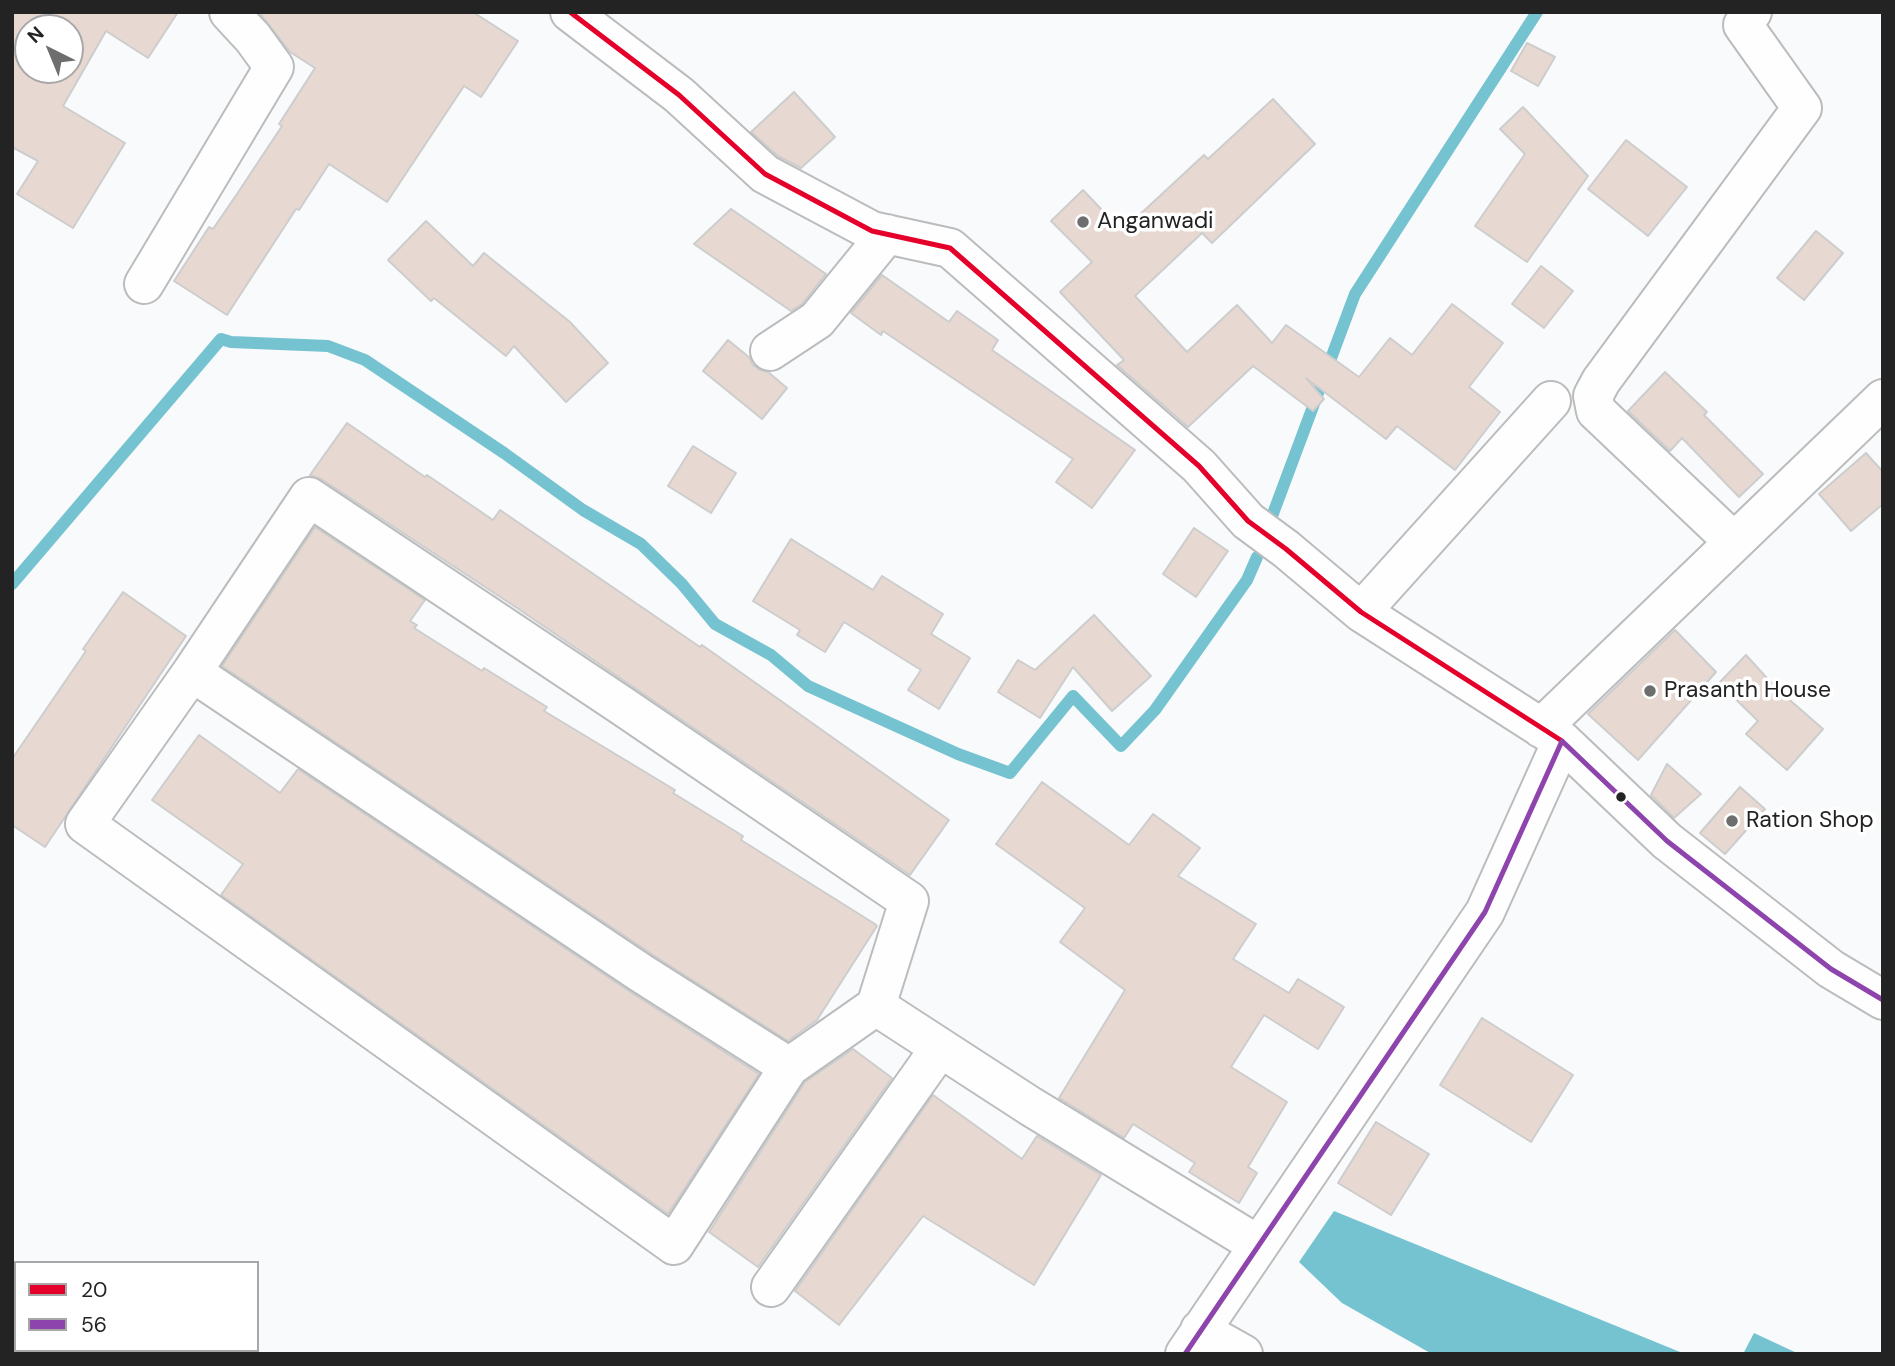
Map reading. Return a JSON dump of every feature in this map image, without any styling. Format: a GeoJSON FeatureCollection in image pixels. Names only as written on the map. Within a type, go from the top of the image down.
{"type":"FeatureCollection","features":[{"type":"Feature","properties":{"kind":"street"},"geometry":{"type":"LineString","coordinates":[[144,285],[274,67],[253,38],[229,12]]}},
{"type":"Feature","properties":{"kind":"street"},"geometry":{"type":"LineString","coordinates":[[570,12],[679,95],[765,174],[872,231],[950,248],[1199,466],[1248,521],[1361,612],[1551,734],[1667,841],[1831,969],[1883,1000]]}},
{"type":"Feature","properties":{"kind":"street"},"geometry":{"type":"LineString","coordinates":[[1734,542],[1595,411],[1593,396],[1601,381],[1802,108],[1743,25],[1752,12]]}},
{"type":"Feature","properties":{"kind":"street"},"geometry":{"type":"LineString","coordinates":[[770,351],[817,320],[887,234]]}},
{"type":"Feature","properties":{"kind":"street"},"geometry":{"type":"LineString","coordinates":[[1242,1354],[1193,1342],[1485,912],[1551,734],[1734,542],[1883,400]]}},
{"type":"Feature","properties":{"kind":"street"},"geometry":{"type":"LineString","coordinates":[[1361,612],[1551,401]]}},
{"type":"Feature","properties":{"kind":"street"},"geometry":{"type":"LineString","coordinates":[[309,497],[909,901],[876,1006],[789,1067],[674,1245],[85,824],[192,672],[309,497]]}},
{"type":"Feature","properties":{"kind":"street"},"geometry":{"type":"LineString","coordinates":[[192,672],[641,973],[789,1067]]}},
{"type":"Feature","properties":{"kind":"street"},"geometry":{"type":"LineString","coordinates":[[876,1006],[1041,1113],[1258,1245]]}},
{"type":"Feature","properties":{"kind":"street"},"geometry":{"type":"LineString","coordinates":[[771,1287],[940,1048]]}},
{"type":"Feature","properties":{"kind":"water"},"geometry":{"type":"Polygon","coordinates":[[[1334,1211],[1685,1354],[1432,1354],[1342,1303],[1299,1262],[1334,1211]]]}},
{"type":"Feature","properties":{"kind":"water"},"geometry":{"type":"Polygon","coordinates":[[[1754,1333],[1799,1354],[1743,1354],[1754,1333]]]}},
{"type":"Feature","properties":{"kind":"building"},"geometry":{"type":"Polygon","coordinates":[[[12,12],[178,12],[148,58],[106,31],[84,69],[84,14],[14,14],[14,84],[76,84],[63,106],[125,143],[73,228],[17,194],[38,161],[12,147],[12,12]]]}},
{"type":"Feature","properties":{"kind":"building"},"geometry":{"type":"Polygon","coordinates":[[[259,12],[473,12],[518,41],[481,97],[464,86],[387,202],[329,164],[299,210],[296,209],[227,315],[174,281],[209,227],[213,229],[239,191],[282,126],[279,124],[315,68],[290,52],[259,12]]]}},
{"type":"Feature","properties":{"kind":"building"},"geometry":{"type":"Polygon","coordinates":[[[1527,43],[1555,57],[1538,86],[1511,71],[1527,43]]]}},
{"type":"Feature","properties":{"kind":"building"},"geometry":{"type":"Polygon","coordinates":[[[794,92],[835,137],[801,168],[778,156],[751,132],[794,92]]]}},
{"type":"Feature","properties":{"kind":"building"},"geometry":{"type":"Polygon","coordinates":[[[1273,99],[1315,144],[1212,243],[1202,233],[1135,296],[1187,352],[1237,305],[1272,343],[1286,325],[1359,377],[1390,338],[1412,355],[1452,304],[1503,343],[1469,387],[1500,412],[1455,470],[1397,426],[1386,439],[1306,378],[1324,399],[1313,411],[1253,366],[1188,427],[1117,365],[1124,360],[1060,292],[1092,262],[1051,221],[1083,190],[1122,231],[1204,155],[1208,159],[1273,99]]]}},
{"type":"Feature","properties":{"kind":"building"},"geometry":{"type":"Polygon","coordinates":[[[1523,107],[1588,176],[1527,262],[1475,226],[1525,154],[1500,129],[1523,107]]]}},
{"type":"Feature","properties":{"kind":"building"},"geometry":{"type":"Polygon","coordinates":[[[1626,140],[1687,187],[1648,236],[1588,189],[1626,140]]]}},
{"type":"Feature","properties":{"kind":"building"},"geometry":{"type":"Polygon","coordinates":[[[731,209],[826,274],[802,304],[791,311],[694,244],[731,209]]]}},
{"type":"Feature","properties":{"kind":"building"},"geometry":{"type":"Polygon","coordinates":[[[426,221],[473,266],[484,253],[570,322],[608,363],[566,402],[514,346],[506,356],[434,298],[431,301],[388,260],[426,221]]]}},
{"type":"Feature","properties":{"kind":"building"},"geometry":{"type":"Polygon","coordinates":[[[1816,231],[1843,253],[1804,300],[1777,278],[1816,231]]]}},
{"type":"Feature","properties":{"kind":"building"},"geometry":{"type":"Polygon","coordinates":[[[1541,266],[1573,291],[1544,328],[1512,304],[1541,266]]]}},
{"type":"Feature","properties":{"kind":"building"},"geometry":{"type":"Polygon","coordinates":[[[882,275],[949,322],[957,311],[998,340],[992,350],[1135,450],[1092,508],[1056,482],[1073,459],[883,331],[881,335],[851,313],[882,275]]]}},
{"type":"Feature","properties":{"kind":"building"},"geometry":{"type":"Polygon","coordinates":[[[728,340],[750,358],[752,364],[768,372],[787,388],[762,419],[703,371],[728,340]]]}},
{"type":"Feature","properties":{"kind":"building"},"geometry":{"type":"Polygon","coordinates":[[[1665,372],[1707,412],[1704,415],[1763,474],[1739,497],[1682,438],[1670,451],[1628,411],[1665,372]]]}},
{"type":"Feature","properties":{"kind":"building"},"geometry":{"type":"Polygon","coordinates":[[[347,423],[493,520],[500,510],[700,647],[702,645],[949,820],[910,875],[517,608],[321,479],[310,475],[347,423]]]}},
{"type":"Feature","properties":{"kind":"building"},"geometry":{"type":"Polygon","coordinates":[[[693,446],[736,473],[711,513],[668,486],[693,446]]]}},
{"type":"Feature","properties":{"kind":"building"},"geometry":{"type":"Polygon","coordinates":[[[1866,453],[1883,472],[1883,504],[1851,531],[1819,494],[1866,453]]]}},
{"type":"Feature","properties":{"kind":"building"},"geometry":{"type":"Polygon","coordinates":[[[315,527],[425,600],[410,621],[417,625],[414,628],[482,671],[484,668],[547,707],[544,711],[675,790],[673,793],[743,836],[741,840],[875,924],[877,926],[817,1020],[788,1041],[653,955],[222,666],[315,527]]]}},
{"type":"Feature","properties":{"kind":"building"},"geometry":{"type":"Polygon","coordinates":[[[1194,528],[1228,551],[1196,597],[1163,574],[1194,528]]]}},
{"type":"Feature","properties":{"kind":"building"},"geometry":{"type":"Polygon","coordinates":[[[791,539],[873,590],[882,576],[943,614],[931,634],[970,658],[939,709],[908,690],[921,670],[844,622],[825,652],[797,635],[800,630],[753,601],[791,539]]]}},
{"type":"Feature","properties":{"kind":"building"},"geometry":{"type":"Polygon","coordinates":[[[123,592],[186,636],[45,847],[12,825],[12,759],[123,592]]]}},
{"type":"Feature","properties":{"kind":"building"},"geometry":{"type":"Polygon","coordinates":[[[1094,615],[1151,676],[1112,711],[1073,667],[1040,718],[998,692],[1018,660],[1035,670],[1094,615]]]}},
{"type":"Feature","properties":{"kind":"building","name":"Prasanth House"},"geometry":{"type":"Polygon","coordinates":[[[1675,630],[1716,672],[1638,760],[1588,714],[1675,630]]]}},
{"type":"Feature","properties":{"kind":"building"},"geometry":{"type":"Polygon","coordinates":[[[1746,655],[1776,688],[1823,729],[1787,770],[1746,734],[1758,721],[1719,683],[1746,655]]]}},
{"type":"Feature","properties":{"kind":"building"},"geometry":{"type":"Polygon","coordinates":[[[199,735],[280,793],[298,769],[629,991],[759,1074],[668,1214],[221,895],[243,864],[152,800],[199,735]]]}},
{"type":"Feature","properties":{"kind":"building"},"geometry":{"type":"Polygon","coordinates":[[[1667,764],[1701,794],[1674,818],[1651,795],[1667,764]]]}},
{"type":"Feature","properties":{"kind":"building"},"geometry":{"type":"Polygon","coordinates":[[[1042,782],[1129,845],[1153,814],[1200,848],[1178,876],[1256,924],[1233,959],[1289,993],[1298,979],[1344,1007],[1318,1049],[1264,1015],[1231,1067],[1287,1102],[1248,1167],[1257,1173],[1239,1203],[1189,1172],[1195,1163],[1133,1124],[1124,1138],[1059,1098],[1125,990],[1060,942],[1085,908],[996,844],[1042,782]]]}},
{"type":"Feature","properties":{"kind":"building","name":"Ration Shop"},"geometry":{"type":"Polygon","coordinates":[[[1740,787],[1765,809],[1725,854],[1700,833],[1740,787]]]}},
{"type":"Feature","properties":{"kind":"building"},"geometry":{"type":"Polygon","coordinates":[[[1482,1018],[1573,1075],[1531,1142],[1440,1085],[1482,1018]]]}},
{"type":"Feature","properties":{"kind":"building"},"geometry":{"type":"Polygon","coordinates":[[[853,1049],[892,1078],[758,1267],[709,1232],[805,1082],[853,1049]]]}},
{"type":"Feature","properties":{"kind":"building"},"geometry":{"type":"Polygon","coordinates":[[[933,1095],[1022,1159],[1037,1136],[1101,1175],[1034,1285],[923,1216],[839,1325],[795,1291],[933,1095]]]}},
{"type":"Feature","properties":{"kind":"building"},"geometry":{"type":"Polygon","coordinates":[[[1376,1122],[1429,1154],[1391,1215],[1338,1183],[1376,1122]]]}},
{"type":"Feature","properties":{"kind":"waterway"},"geometry":{"type":"LineString","coordinates":[[1271,519],[1355,294],[1537,12]]}},
{"type":"Feature","properties":{"kind":"waterway"},"geometry":{"type":"LineString","coordinates":[[12,584],[221,339],[231,342],[328,346],[365,360],[504,453],[583,510],[641,544],[682,584],[715,624],[771,655],[808,686],[958,754],[1010,773],[1073,696],[1121,746],[1155,710],[1247,580],[1257,557]]}},
{"type":"Feature","properties":{"kind":"transit line","name":"20"},"geometry":{"type":"LineString","coordinates":[[570,12],[679,95],[765,174],[872,231],[950,248],[1199,466],[1248,521],[1361,612],[1562,741]]}},
{"type":"Feature","properties":{"kind":"transit line","name":"56"},"geometry":{"type":"LineString","coordinates":[[1185,1354],[1485,912],[1562,741],[1667,841],[1831,969],[1883,1000]]}},
{"type":"Feature","properties":{"kind":"place","name":"Anganwadi"},"geometry":{"type":"Point","coordinates":[1083,222]}},
{"type":"Feature","properties":{"kind":"place","name":"Prasanth House"},"geometry":{"type":"Point","coordinates":[1650,691]}},
{"type":"Feature","properties":{"kind":"place","name":"Ration Shop"},"geometry":{"type":"Point","coordinates":[1732,821]}}]}
